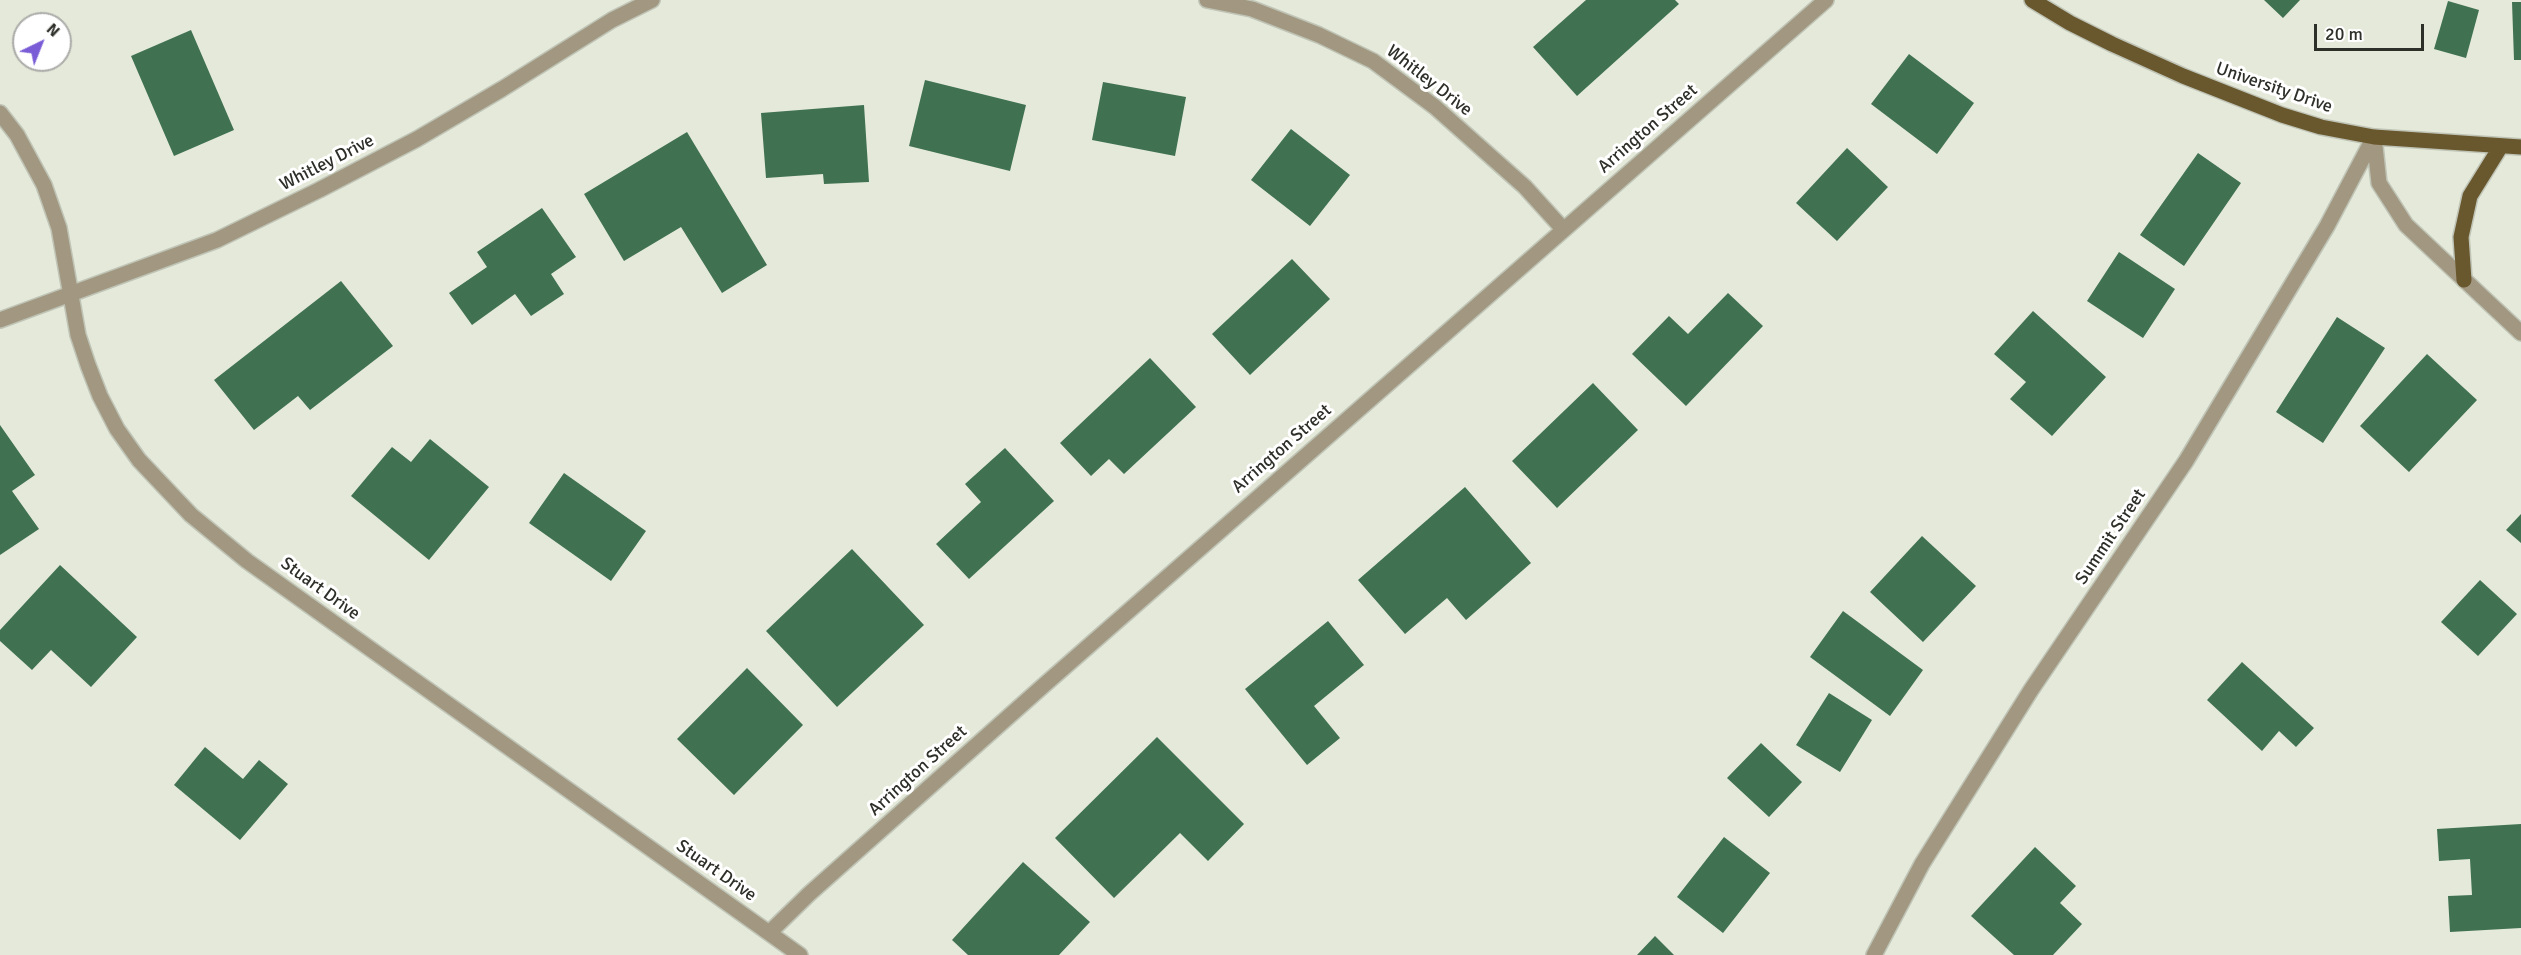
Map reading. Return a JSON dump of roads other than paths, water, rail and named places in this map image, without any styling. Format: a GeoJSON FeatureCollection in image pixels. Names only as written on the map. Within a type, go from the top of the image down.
{"type":"FeatureCollection","features":[{"type":"Feature","properties":{"kind":"main road","name":"University Drive"},"geometry":{"type":"LineString","coordinates":[[2032,0],[2070,23],[2183,76],[2282,115],[2320,127],[2374,137],[2521,147]]}},
{"type":"Feature","properties":{"kind":"main road"},"geometry":{"type":"LineString","coordinates":[[2464,280],[2461,237],[2470,196],[2501,146]]}},
{"type":"Feature","properties":{"kind":"street","name":"Whitley Drive"},"geometry":{"type":"LineString","coordinates":[[0,320],[217,240],[319,190],[417,139],[612,20],[652,0]]}},
{"type":"Feature","properties":{"kind":"street","name":"Whitley Drive"},"geometry":{"type":"LineString","coordinates":[[1208,0],[1252,9],[1319,34],[1372,61],[1444,114],[1525,187],[1563,229]]}},
{"type":"Feature","properties":{"kind":"street","name":"Arrington Street"},"geometry":{"type":"LineString","coordinates":[[770,933],[809,894],[1042,686],[1826,0]]}},
{"type":"Feature","properties":{"kind":"street","name":"Stuart Drive"},"geometry":{"type":"LineString","coordinates":[[0,113],[18,135],[44,184],[59,228],[78,335],[100,396],[117,429],[139,460],[191,515],[247,561],[800,955]]}},
{"type":"Feature","properties":{"kind":"street"},"geometry":{"type":"LineString","coordinates":[[2374,137],[2379,183],[2406,225],[2521,333]]}},
{"type":"Feature","properties":{"kind":"street","name":"Summit Street"},"geometry":{"type":"LineString","coordinates":[[1874,955],[1922,864],[2025,699],[2186,461],[2326,226],[2374,137]]}}]}
